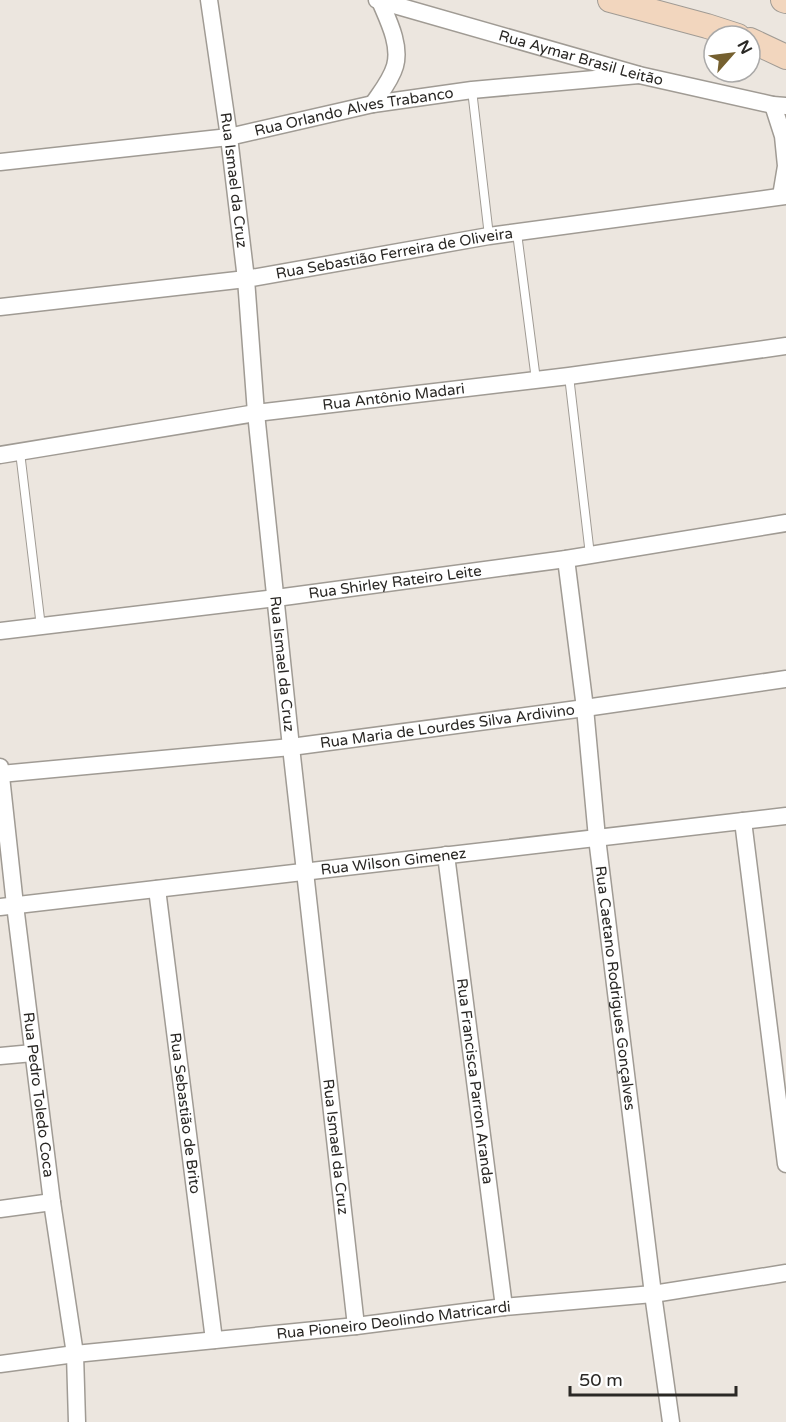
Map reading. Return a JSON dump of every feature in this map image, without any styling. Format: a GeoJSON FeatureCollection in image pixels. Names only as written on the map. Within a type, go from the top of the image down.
{"type":"FeatureCollection","features":[{"type":"Feature","properties":{"kind":"main road"},"geometry":{"type":"LineString","coordinates":[[610,0],[702,25]]}},
{"type":"Feature","properties":{"kind":"main road"},"geometry":{"type":"LineString","coordinates":[[762,45],[786,57]]}},
{"type":"Feature","properties":{"kind":"street","name":"Rua Ismael da Cruz"},"geometry":{"type":"LineString","coordinates":[[208,0],[229,137],[246,279],[256,413],[291,747],[356,1326]]}},
{"type":"Feature","properties":{"kind":"street","name":"Rua Aymar Brasil Leitão"},"geometry":{"type":"LineString","coordinates":[[379,0],[639,75],[780,106]]}},
{"type":"Feature","properties":{"kind":"street"},"geometry":{"type":"LineString","coordinates":[[373,104],[389,80],[395,66],[396,55],[390,23],[379,0]]}},
{"type":"Feature","properties":{"kind":"street","name":"Rua Orlando Alves Trabanco"},"geometry":{"type":"LineString","coordinates":[[0,162],[229,137],[373,104],[472,90],[639,75]]}},
{"type":"Feature","properties":{"kind":"street"},"geometry":{"type":"LineString","coordinates":[[780,106],[786,166],[783,196]]}},
{"type":"Feature","properties":{"kind":"street","name":"Rua Sebastião Ferreira de Oliveira"},"geometry":{"type":"LineString","coordinates":[[0,307],[246,279],[489,236],[783,196]]}},
{"type":"Feature","properties":{"kind":"street","name":"Rua Antônio Madari"},"geometry":{"type":"LineString","coordinates":[[0,455],[256,413],[569,376],[786,346]]}},
{"type":"Feature","properties":{"kind":"street","name":"Rua Shirley Rateiro Leite"},"geometry":{"type":"LineString","coordinates":[[0,631],[276,598],[590,556],[786,523]]}},
{"type":"Feature","properties":{"kind":"street","name":"Rua Caetano Rodrigues Gonçalves"},"geometry":{"type":"LineString","coordinates":[[566,559],[585,708],[597,838],[653,1294],[671,1418]]}},
{"type":"Feature","properties":{"kind":"street","name":"Rua Maria de Lourdes Silva Ardivino"},"geometry":{"type":"LineString","coordinates":[[0,771],[291,747],[786,679]]}},
{"type":"Feature","properties":{"kind":"street","name":"Rua Pedro Toledo Coca"},"geometry":{"type":"LineString","coordinates":[[0,771],[7,906],[33,1053],[51,1202],[75,1354],[77,1422]]}},
{"type":"Feature","properties":{"kind":"street","name":"Rua Wilson Gimenez"},"geometry":{"type":"LineString","coordinates":[[7,906],[786,816]]}},
{"type":"Feature","properties":{"kind":"street"},"geometry":{"type":"LineString","coordinates":[[743,821],[786,1164]]}},
{"type":"Feature","properties":{"kind":"street","name":"Rua Francisca Parron Aranda"},"geometry":{"type":"LineString","coordinates":[[446,855],[504,1307]]}},
{"type":"Feature","properties":{"kind":"street","name":"Rua Sebastião de Brito"},"geometry":{"type":"LineString","coordinates":[[157,889],[214,1340]]}},
{"type":"Feature","properties":{"kind":"street"},"geometry":{"type":"LineString","coordinates":[[0,1056],[33,1053]]}},
{"type":"Feature","properties":{"kind":"street"},"geometry":{"type":"LineString","coordinates":[[0,1209],[51,1202]]}},
{"type":"Feature","properties":{"kind":"street","name":"Rua Pioneiro Deolindo Matricardi"},"geometry":{"type":"LineString","coordinates":[[0,1364],[75,1354],[356,1326],[504,1307],[653,1294],[786,1273]]}},
{"type":"Feature","properties":{"kind":"lane"},"geometry":{"type":"LineString","coordinates":[[472,90],[489,236]]}},
{"type":"Feature","properties":{"kind":"lane"},"geometry":{"type":"LineString","coordinates":[[517,233],[536,380]]}},
{"type":"Feature","properties":{"kind":"lane"},"geometry":{"type":"LineString","coordinates":[[569,376],[590,556]]}},
{"type":"Feature","properties":{"kind":"lane"},"geometry":{"type":"LineString","coordinates":[[20,453],[41,627]]}}]}
